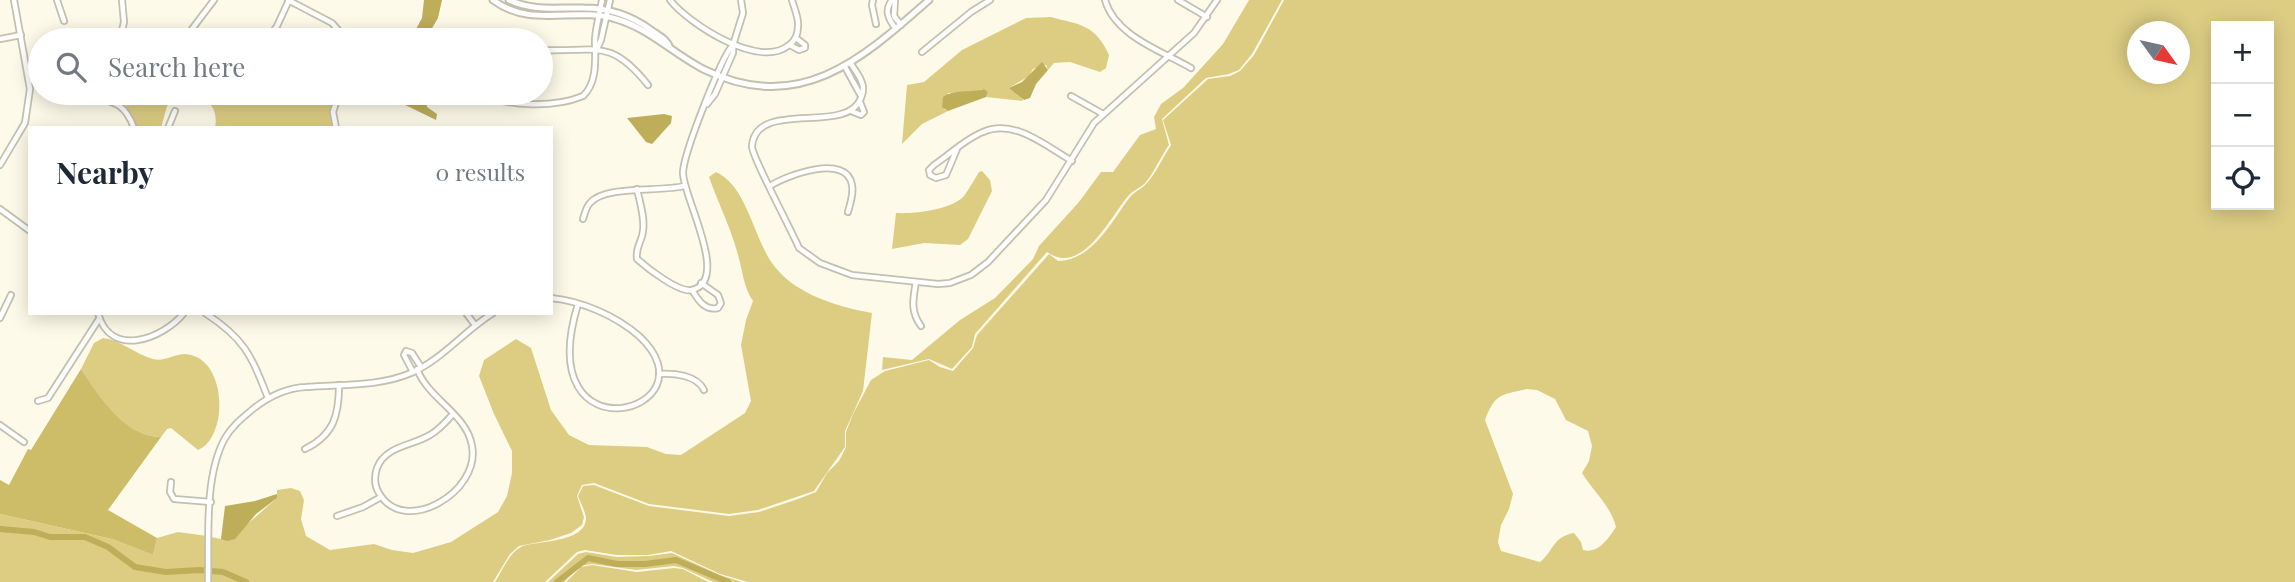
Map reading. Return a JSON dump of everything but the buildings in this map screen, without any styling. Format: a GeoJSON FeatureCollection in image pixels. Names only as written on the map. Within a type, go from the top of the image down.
{"type":"FeatureCollection","features":[{"type":"Feature","properties":{"kind":"street"},"geometry":{"type":"LineString","coordinates":[[14,0],[28,77]]}},
{"type":"Feature","properties":{"kind":"street"},"geometry":{"type":"LineString","coordinates":[[58,0],[64,21]]}},
{"type":"Feature","properties":{"kind":"street"},"geometry":{"type":"LineString","coordinates":[[122,0],[125,14],[122,28]]}},
{"type":"Feature","properties":{"kind":"street"},"geometry":{"type":"LineString","coordinates":[[193,28],[214,0]]}},
{"type":"Feature","properties":{"kind":"street"},"geometry":{"type":"LineString","coordinates":[[276,28],[288,0],[337,28]]}},
{"type":"Feature","properties":{"kind":"street"},"geometry":{"type":"LineString","coordinates":[[493,0],[507,8],[537,17],[604,13]]}},
{"type":"Feature","properties":{"kind":"street"},"geometry":{"type":"LineString","coordinates":[[509,0],[526,7],[587,8],[604,13],[630,24],[716,74],[760,85],[815,80],[851,64],[929,0]]}},
{"type":"Feature","properties":{"kind":"street"},"geometry":{"type":"LineString","coordinates":[[602,0],[604,13]]}},
{"type":"Feature","properties":{"kind":"street"},"geometry":{"type":"LineString","coordinates":[[553,101],[577,99],[592,86],[596,39],[610,0]]}},
{"type":"Feature","properties":{"kind":"street"},"geometry":{"type":"LineString","coordinates":[[670,0],[676,8],[704,29],[733,44],[773,52],[786,48],[796,38],[799,25],[792,0]]}},
{"type":"Feature","properties":{"kind":"street"},"geometry":{"type":"LineString","coordinates":[[705,107],[724,77],[733,53],[733,44],[742,19],[741,0]]}},
{"type":"Feature","properties":{"kind":"street"},"geometry":{"type":"LineString","coordinates":[[873,0],[876,24]]}},
{"type":"Feature","properties":{"kind":"street"},"geometry":{"type":"LineString","coordinates":[[893,0],[898,27]]}},
{"type":"Feature","properties":{"kind":"street"},"geometry":{"type":"LineString","coordinates":[[1105,0],[1113,17],[1125,30],[1191,68]]}},
{"type":"Feature","properties":{"kind":"street"},"geometry":{"type":"LineString","coordinates":[[1178,0],[1207,16]]}},
{"type":"Feature","properties":{"kind":"street"},"geometry":{"type":"LineString","coordinates":[[851,64],[862,83],[861,99],[851,111],[846,114],[779,121],[764,127],[757,133],[752,153],[771,186],[799,248],[807,256],[852,275],[950,283],[981,268],[1046,200],[1103,114],[1194,33],[1217,0]]}},
{"type":"Feature","properties":{"kind":"street"},"geometry":{"type":"LineString","coordinates":[[922,52],[988,1]]}},
{"type":"Feature","properties":{"kind":"street"},"geometry":{"type":"LineString","coordinates":[[0,39],[21,35]]}},
{"type":"Feature","properties":{"kind":"street"},"geometry":{"type":"LineString","coordinates":[[790,45],[804,50],[805,45],[796,38]]}},
{"type":"Feature","properties":{"kind":"street"},"geometry":{"type":"LineString","coordinates":[[637,189],[644,227],[643,237],[636,251],[637,259],[679,289],[692,290],[701,283],[709,262],[684,186],[684,160],[716,74],[733,44]]}},
{"type":"Feature","properties":{"kind":"street"},"geometry":{"type":"LineString","coordinates":[[553,50],[607,51],[623,59],[648,85]]}},
{"type":"Feature","properties":{"kind":"street"},"geometry":{"type":"LineString","coordinates":[[845,67],[861,99],[864,112],[861,115],[851,111]]}},
{"type":"Feature","properties":{"kind":"street"},"geometry":{"type":"LineString","coordinates":[[1071,96],[1103,114]]}},
{"type":"Feature","properties":{"kind":"street"},"geometry":{"type":"LineString","coordinates":[[0,165],[28,116],[29,105]]}},
{"type":"Feature","properties":{"kind":"street"},"geometry":{"type":"LineString","coordinates":[[119,105],[128,114],[133,126]]}},
{"type":"Feature","properties":{"kind":"street"},"geometry":{"type":"LineString","coordinates":[[335,105],[333,112],[336,126]]}},
{"type":"Feature","properties":{"kind":"street"},"geometry":{"type":"LineString","coordinates":[[169,126],[175,111]]}},
{"type":"Feature","properties":{"kind":"street"},"geometry":{"type":"LineString","coordinates":[[957,149],[946,175],[936,178],[930,175],[930,169],[957,149],[984,131],[1011,128],[1072,161]]}},
{"type":"Feature","properties":{"kind":"street"},"geometry":{"type":"LineString","coordinates":[[771,186],[782,178],[797,173],[836,169],[845,174],[852,185],[848,212]]}},
{"type":"Feature","properties":{"kind":"street"},"geometry":{"type":"LineString","coordinates":[[583,219],[587,207],[598,197],[637,189],[665,190],[684,186]]}},
{"type":"Feature","properties":{"kind":"street"},"geometry":{"type":"LineString","coordinates":[[0,209],[28,230]]}},
{"type":"Feature","properties":{"kind":"street"},"geometry":{"type":"LineString","coordinates":[[916,282],[912,305],[921,326]]}},
{"type":"Feature","properties":{"kind":"street"},"geometry":{"type":"LineString","coordinates":[[692,290],[702,304],[711,309],[718,308],[721,303],[718,295],[701,283]]}},
{"type":"Feature","properties":{"kind":"street"},"geometry":{"type":"LineString","coordinates":[[0,318],[11,295]]}},
{"type":"Feature","properties":{"kind":"street"},"geometry":{"type":"LineString","coordinates":[[553,298],[578,304],[610,317],[636,334],[651,349],[659,374],[655,388],[643,402],[613,409],[594,404],[576,380],[568,356],[568,344],[578,304]]}},
{"type":"Feature","properties":{"kind":"street"},"geometry":{"type":"LineString","coordinates":[[37,401],[48,398],[99,316],[106,328],[116,337],[140,340],[165,331],[182,315]]}},
{"type":"Feature","properties":{"kind":"street"},"geometry":{"type":"LineString","coordinates":[[208,315],[229,329],[250,354],[268,398]]}},
{"type":"Feature","properties":{"kind":"street"},"geometry":{"type":"LineString","coordinates":[[468,315],[475,325]]}},
{"type":"Feature","properties":{"kind":"street"},"geometry":{"type":"LineString","coordinates":[[208,582],[213,472],[223,441],[235,425],[268,398],[294,388],[380,382],[417,369],[447,350],[490,315]]}},
{"type":"Feature","properties":{"kind":"street"},"geometry":{"type":"LineString","coordinates":[[417,369],[430,392],[453,414],[467,431],[472,446],[470,471],[461,485],[443,501],[412,510],[391,507],[381,497],[375,484],[375,475],[384,457],[390,451],[431,435],[453,414]]}},
{"type":"Feature","properties":{"kind":"street"},"geometry":{"type":"LineString","coordinates":[[659,374],[670,373],[692,379],[701,384],[704,390]]}},
{"type":"Feature","properties":{"kind":"street"},"geometry":{"type":"LineString","coordinates":[[305,449],[321,440],[331,426],[338,409],[339,385]]}},
{"type":"Feature","properties":{"kind":"street"},"geometry":{"type":"LineString","coordinates":[[0,425],[24,442]]}},
{"type":"Feature","properties":{"kind":"street"},"geometry":{"type":"LineString","coordinates":[[171,482],[170,492],[174,499],[211,502]]}},
{"type":"Feature","properties":{"kind":"street"},"geometry":{"type":"LineString","coordinates":[[337,516],[363,508],[381,497]]}},
{"type":"Feature","properties":{"kind":"shaded area"},"geometry":{"type":"Polygon","coordinates":[[[424,0],[442,0],[438,18],[432,28],[417,28],[422,18],[424,0]]]}},
{"type":"Feature","properties":{"kind":"shaded area"},"geometry":{"type":"Polygon","coordinates":[[[1249,0],[1282,0],[1252,54],[1239,70],[1206,78],[1162,119],[1169,145],[1146,182],[1129,195],[1094,241],[1072,257],[1060,258],[1047,252],[975,334],[972,347],[952,369],[929,359],[882,370],[883,357],[912,360],[960,320],[995,298],[1033,259],[1039,246],[1079,202],[1101,172],[1113,172],[1140,135],[1156,129],[1154,117],[1161,104],[1183,88],[1223,44],[1249,0]]]}},
{"type":"Feature","properties":{"kind":"shaded area"},"geometry":{"type":"Polygon","coordinates":[[[1284,0],[2295,0],[2295,582],[748,582],[720,574],[671,551],[648,555],[616,555],[585,550],[577,552],[545,582],[495,582],[509,558],[521,547],[570,537],[584,526],[586,517],[578,496],[583,486],[594,485],[649,506],[729,516],[759,512],[816,492],[846,447],[846,432],[871,380],[885,371],[929,360],[953,371],[973,348],[977,335],[1049,254],[1058,261],[1070,259],[1091,247],[1130,197],[1147,183],[1171,145],[1163,120],[1208,79],[1230,76],[1240,71],[1254,55],[1284,0]],[[1527,389],[1500,397],[1492,405],[1485,420],[1513,494],[1501,525],[1498,542],[1501,551],[1540,562],[1557,541],[1574,533],[1583,550],[1598,548],[1616,527],[1606,505],[1582,473],[1589,461],[1592,446],[1588,431],[1566,420],[1555,399],[1537,390],[1527,389]]]}},
{"type":"Feature","properties":{"kind":"shaded area"},"geometry":{"type":"Polygon","coordinates":[[[1051,17],[1078,24],[1092,31],[1109,55],[1106,68],[1100,72],[1070,62],[1054,63],[1048,70],[1046,65],[1033,69],[1029,76],[1009,88],[1020,95],[1023,101],[986,97],[988,92],[983,89],[948,93],[944,109],[948,111],[922,124],[902,144],[907,85],[924,82],[962,50],[1026,18],[1051,17]]]}},
{"type":"Feature","properties":{"kind":"shaded area"},"geometry":{"type":"Polygon","coordinates":[[[1042,62],[1048,70],[1036,84],[1030,98],[1024,100],[1009,88],[1022,82],[1042,62]]]}},
{"type":"Feature","properties":{"kind":"shaded area"},"geometry":{"type":"Polygon","coordinates":[[[984,89],[988,92],[986,97],[948,111],[942,107],[943,97],[947,95],[984,89]]]}},
{"type":"Feature","properties":{"kind":"shaded area"},"geometry":{"type":"Polygon","coordinates":[[[126,105],[168,105],[162,126],[131,126],[126,105]]]}},
{"type":"Feature","properties":{"kind":"shaded area"},"geometry":{"type":"Polygon","coordinates":[[[211,105],[335,105],[334,126],[215,126],[211,105]]]}},
{"type":"Feature","properties":{"kind":"shaded area"},"geometry":{"type":"Polygon","coordinates":[[[405,105],[427,105],[437,114],[436,120],[405,105]]]}},
{"type":"Feature","properties":{"kind":"shaded area"},"geometry":{"type":"Polygon","coordinates":[[[664,114],[672,116],[671,123],[652,144],[646,142],[627,118],[664,114]]]}},
{"type":"Feature","properties":{"kind":"shaded area"},"geometry":{"type":"Polygon","coordinates":[[[982,171],[990,180],[992,191],[968,239],[960,245],[924,243],[892,249],[896,213],[922,212],[951,205],[964,196],[982,171]]]}},
{"type":"Feature","properties":{"kind":"shaded area"},"geometry":{"type":"Polygon","coordinates":[[[716,172],[736,189],[761,244],[784,277],[819,298],[872,313],[863,391],[845,431],[845,447],[814,491],[758,510],[729,514],[649,504],[594,483],[582,485],[577,496],[584,517],[582,525],[571,533],[550,540],[519,546],[510,554],[493,582],[210,582],[211,537],[221,539],[245,526],[277,498],[277,490],[291,488],[300,491],[304,500],[301,519],[306,536],[330,550],[374,544],[413,553],[451,542],[498,512],[507,496],[512,473],[512,451],[479,376],[484,360],[516,339],[531,348],[551,410],[569,435],[589,445],[647,447],[666,454],[681,455],[745,413],[751,401],[741,345],[753,301],[745,284],[732,235],[709,177],[716,172]]]}},
{"type":"Feature","properties":{"kind":"shaded area"},"geometry":{"type":"Polygon","coordinates":[[[103,338],[116,341],[153,359],[185,354],[196,356],[204,362],[215,379],[219,400],[217,425],[206,445],[198,450],[171,428],[161,437],[148,435],[124,423],[114,414],[81,369],[94,343],[103,338]]]}},
{"type":"Feature","properties":{"kind":"shaded area"},"geometry":{"type":"Polygon","coordinates":[[[81,369],[114,414],[136,430],[161,437],[108,510],[157,538],[153,555],[112,539],[0,514],[0,480],[9,485],[28,449],[31,450],[81,369]]]}},
{"type":"Feature","properties":{"kind":"shaded area"},"geometry":{"type":"Polygon","coordinates":[[[277,494],[277,498],[256,514],[235,539],[221,539],[225,506],[277,494]]]}},
{"type":"Feature","properties":{"kind":"shaded area"},"geometry":{"type":"Polygon","coordinates":[[[0,514],[112,539],[153,555],[157,538],[178,532],[207,536],[206,582],[0,582],[0,514]]]}},
{"type":"Feature","properties":{"kind":"shaded area"},"geometry":{"type":"Polygon","coordinates":[[[586,552],[617,557],[672,553],[742,582],[713,582],[674,566],[636,570],[592,564],[580,566],[564,582],[548,582],[578,554],[586,552]]]}},
{"type":"Feature","properties":{"kind":"shaded area"},"geometry":{"type":"Polygon","coordinates":[[[592,565],[637,572],[683,569],[708,582],[566,582],[581,567],[592,565]]]}},
{"type":"Feature","properties":{"kind":"waterway"},"geometry":{"type":"LineString","coordinates":[[0,529],[34,532],[50,537],[85,537],[108,547],[135,567],[166,572],[223,572],[246,582]]}},
{"type":"Feature","properties":{"kind":"waterway"},"geometry":{"type":"LineString","coordinates":[[557,582],[588,558],[617,564],[676,560],[728,582]]}}]}
